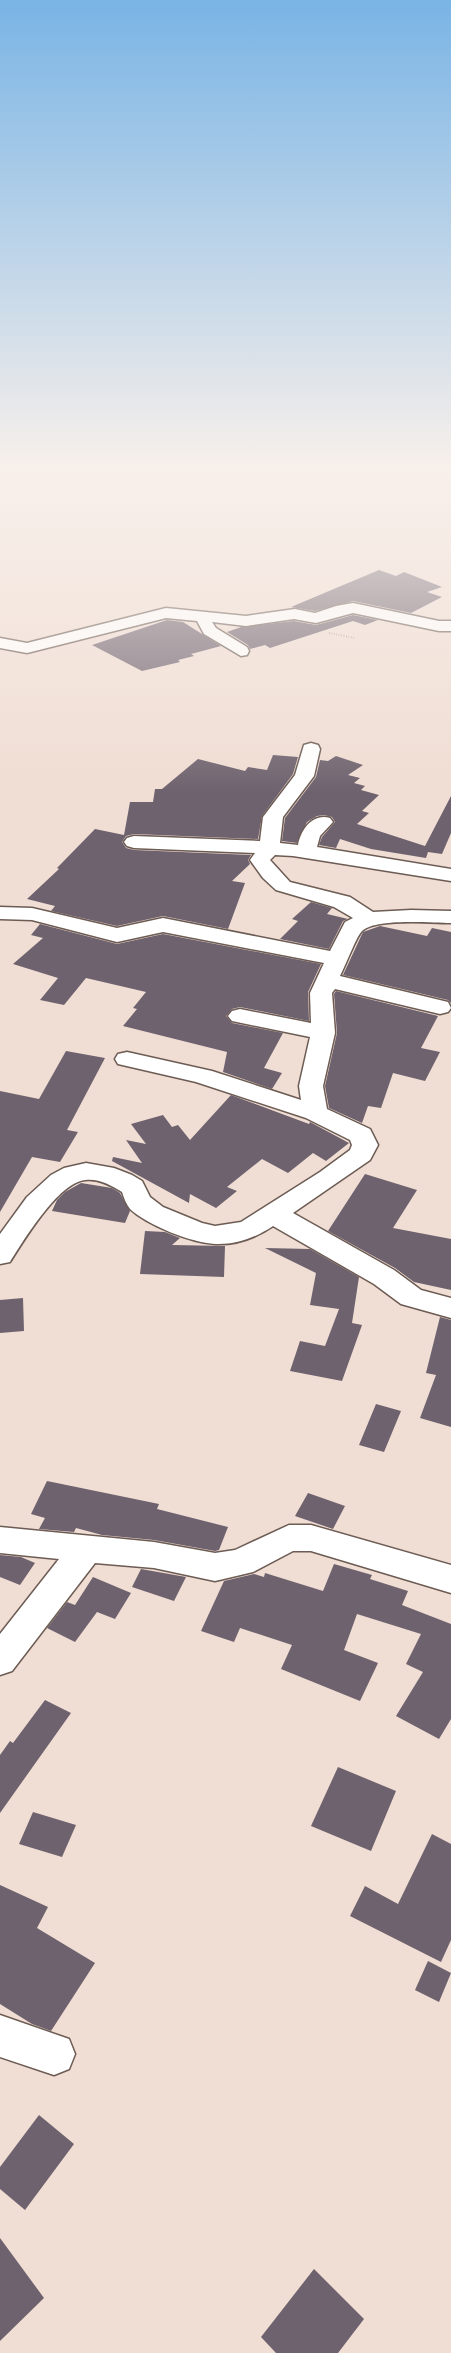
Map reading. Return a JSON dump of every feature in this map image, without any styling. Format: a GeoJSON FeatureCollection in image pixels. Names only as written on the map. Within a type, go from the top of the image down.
{"type":"FeatureCollection","features":[{"type":"Feature","properties":{"kind":"street"},"geometry":{"type":"LineString","coordinates":[[0,643],[14,648],[27,648],[156,614],[174,613],[246,621],[295,614],[310,618],[342,609],[354,608],[439,626],[451,626]]}},
{"type":"Feature","properties":{"kind":"street"},"geometry":{"type":"LineString","coordinates":[[208,616],[204,622],[213,633],[241,651]]}},
{"type":"Feature","properties":{"kind":"street"},"geometry":{"type":"LineString","coordinates":[[195,639],[238,626]]}},
{"type":"Feature","properties":{"kind":"street"},"geometry":{"type":"LineString","coordinates":[[310,749],[304,776],[273,817],[268,848],[260,860],[270,874],[283,886],[342,902],[369,919]]}},
{"type":"Feature","properties":{"kind":"street"},"geometry":{"type":"LineString","coordinates":[[306,853],[310,834],[323,822]]}},
{"type":"Feature","properties":{"kind":"street"},"geometry":{"type":"LineString","coordinates":[[134,842],[185,841],[268,848],[400,864],[451,875]]}},
{"type":"Feature","properties":{"kind":"street"},"geometry":{"type":"LineString","coordinates":[[0,913],[48,917],[116,935],[126,935],[154,925],[163,925],[333,969],[440,1007]]}},
{"type":"Feature","properties":{"kind":"street"},"geometry":{"type":"LineString","coordinates":[[315,1112],[311,1086],[323,1033],[321,993],[353,927],[369,919],[411,916],[451,917]]}},
{"type":"Feature","properties":{"kind":"street"},"geometry":{"type":"LineString","coordinates":[[240,1016],[323,1033]]}},
{"type":"Feature","properties":{"kind":"street"},"geometry":{"type":"LineString","coordinates":[[0,1255],[19,1226],[58,1182],[72,1175],[86,1171],[122,1180],[133,1187],[139,1202],[153,1213],[196,1231],[215,1235],[232,1234],[251,1228],[329,1178],[361,1154],[365,1145],[361,1135],[315,1112],[204,1076],[127,1058]]}},
{"type":"Feature","properties":{"kind":"street"},"geometry":{"type":"LineString","coordinates":[[273,1214],[384,1277],[411,1298],[451,1308]]}},
{"type":"Feature","properties":{"kind":"street"},"geometry":{"type":"LineString","coordinates":[[0,1540],[86,1550],[154,1555],[192,1564],[215,1566],[241,1562],[289,1538],[311,1538],[451,1579]]}},
{"type":"Feature","properties":{"kind":"street"},"geometry":{"type":"LineString","coordinates":[[0,1660],[86,1550]]}},
{"type":"Feature","properties":{"kind":"street"},"geometry":{"type":"LineString","coordinates":[[0,2036],[54,2054]]}},
{"type":"Feature","properties":{"kind":"building"},"geometry":{"type":"Polygon","coordinates":[[[370,574],[390,574],[396,576],[409,574],[442,587],[427,592],[442,597],[411,613],[353,601],[315,611],[291,607],[370,574]]]}},
{"type":"Feature","properties":{"kind":"building"},"geometry":{"type":"Polygon","coordinates":[[[353,615],[378,620],[365,625],[353,621],[270,648],[265,645],[250,649],[248,645],[227,632],[241,627],[294,621],[316,625],[353,615]]]}},
{"type":"Feature","properties":{"kind":"building"},"geometry":{"type":"Polygon","coordinates":[[[167,620],[183,622],[221,646],[191,654],[194,656],[178,660],[180,662],[142,671],[92,645],[167,620]]]}},
{"type":"Feature","properties":{"kind":"building"},"geometry":{"type":"Polygon","coordinates":[[[273,755],[298,757],[293,774],[262,816],[258,839],[134,834],[126,836],[122,842],[126,848],[134,850],[251,855],[248,860],[250,864],[232,881],[245,883],[228,929],[163,916],[117,926],[51,911],[55,906],[27,899],[59,869],[57,868],[95,829],[124,835],[130,802],[153,802],[155,789],[162,789],[198,759],[245,771],[248,767],[267,770],[273,755]]]}},
{"type":"Feature","properties":{"kind":"building"},"geometry":{"type":"Polygon","coordinates":[[[336,756],[363,765],[348,775],[360,778],[354,783],[365,786],[361,790],[379,795],[362,811],[369,813],[357,824],[425,846],[451,796],[451,833],[442,854],[428,852],[426,858],[371,849],[340,839],[336,848],[319,845],[322,837],[335,822],[332,817],[324,815],[317,816],[307,822],[297,843],[282,841],[285,818],[316,777],[320,760],[328,761],[336,756]]]}},
{"type":"Feature","properties":{"kind":"building"},"geometry":{"type":"Polygon","coordinates":[[[311,902],[332,908],[327,914],[348,919],[343,921],[329,949],[280,939],[298,921],[292,919],[311,902]]]}},
{"type":"Feature","properties":{"kind":"building"},"geometry":{"type":"Polygon","coordinates":[[[40,924],[117,944],[163,934],[321,964],[308,992],[309,1021],[240,1007],[232,1009],[226,1016],[232,1023],[283,1033],[264,1068],[282,1073],[272,1089],[223,1072],[227,1052],[123,1026],[137,1009],[133,1008],[146,992],[86,978],[64,1005],[40,1000],[58,978],[13,964],[43,938],[31,935],[40,924]]]}},
{"type":"Feature","properties":{"kind":"building"},"geometry":{"type":"Polygon","coordinates":[[[380,926],[427,936],[432,928],[451,932],[451,1003],[448,1000],[343,975],[363,932],[380,926]]]}},
{"type":"Feature","properties":{"kind":"building"},"geometry":{"type":"Polygon","coordinates":[[[336,991],[438,1016],[421,1048],[440,1052],[425,1081],[393,1073],[381,1108],[368,1106],[362,1123],[329,1108],[325,1086],[337,1033],[334,994],[336,991]]]}},
{"type":"Feature","properties":{"kind":"building"},"geometry":{"type":"Polygon","coordinates":[[[66,1051],[105,1058],[67,1130],[78,1132],[60,1162],[32,1157],[0,1212],[0,1091],[39,1099],[66,1051]]]}},
{"type":"Feature","properties":{"kind":"building"},"geometry":{"type":"Polygon","coordinates":[[[231,1095],[309,1124],[310,1122],[349,1143],[326,1161],[313,1153],[288,1173],[262,1159],[227,1187],[237,1191],[216,1208],[190,1194],[189,1203],[112,1161],[113,1157],[142,1163],[126,1140],[146,1144],[131,1124],[163,1115],[172,1127],[178,1125],[190,1140],[231,1095]]]}},
{"type":"Feature","properties":{"kind":"building"},"geometry":{"type":"Polygon","coordinates":[[[365,1174],[417,1190],[393,1228],[451,1239],[451,1290],[414,1282],[395,1268],[328,1231],[365,1174]]]}},
{"type":"Feature","properties":{"kind":"building"},"geometry":{"type":"Polygon","coordinates":[[[81,1183],[112,1188],[120,1193],[130,1211],[125,1223],[52,1211],[57,1200],[65,1192],[81,1183]]]}},
{"type":"Feature","properties":{"kind":"building"},"geometry":{"type":"Polygon","coordinates":[[[145,1231],[165,1232],[180,1238],[172,1245],[225,1246],[224,1277],[140,1274],[145,1231]]]}},
{"type":"Feature","properties":{"kind":"building"},"geometry":{"type":"Polygon","coordinates":[[[265,1248],[310,1249],[359,1277],[352,1323],[362,1325],[342,1381],[290,1371],[300,1341],[325,1346],[339,1309],[310,1305],[316,1273],[265,1248]]]}},
{"type":"Feature","properties":{"kind":"building"},"geometry":{"type":"Polygon","coordinates":[[[23,1298],[24,1331],[0,1333],[0,1300],[23,1298]]]}},
{"type":"Feature","properties":{"kind":"building"},"geometry":{"type":"Polygon","coordinates":[[[440,1317],[451,1320],[451,1427],[420,1418],[436,1375],[426,1373],[440,1317]]]}},
{"type":"Feature","properties":{"kind":"building"},"geometry":{"type":"Polygon","coordinates":[[[376,1404],[401,1411],[384,1452],[359,1445],[376,1404]]]}},
{"type":"Feature","properties":{"kind":"building"},"geometry":{"type":"Polygon","coordinates":[[[47,1481],[159,1504],[157,1509],[228,1527],[219,1550],[215,1551],[154,1540],[102,1535],[76,1528],[74,1532],[39,1529],[45,1518],[31,1514],[47,1481]]]}},
{"type":"Feature","properties":{"kind":"building"},"geometry":{"type":"Polygon","coordinates":[[[308,1493],[345,1506],[333,1529],[295,1516],[308,1493]]]}},
{"type":"Feature","properties":{"kind":"building"},"geometry":{"type":"Polygon","coordinates":[[[0,1555],[21,1557],[35,1563],[20,1585],[0,1577],[0,1555]]]}},
{"type":"Feature","properties":{"kind":"building"},"geometry":{"type":"Polygon","coordinates":[[[334,1564],[372,1575],[370,1579],[408,1591],[402,1605],[451,1624],[451,1719],[439,1739],[396,1716],[423,1672],[406,1664],[421,1634],[357,1614],[344,1650],[378,1663],[360,1701],[281,1669],[292,1645],[240,1628],[234,1642],[201,1631],[224,1581],[254,1574],[264,1577],[265,1573],[323,1591],[334,1564]]]}},
{"type":"Feature","properties":{"kind":"building"},"geometry":{"type":"Polygon","coordinates":[[[141,1569],[186,1577],[174,1601],[132,1587],[141,1569]]]}},
{"type":"Feature","properties":{"kind":"building"},"geometry":{"type":"Polygon","coordinates":[[[93,1577],[131,1593],[115,1619],[97,1612],[75,1642],[47,1628],[67,1602],[75,1605],[93,1577]]]}},
{"type":"Feature","properties":{"kind":"building"},"geometry":{"type":"Polygon","coordinates":[[[45,1700],[71,1713],[0,1813],[0,1755],[10,1741],[13,1743],[45,1700]]]}},
{"type":"Feature","properties":{"kind":"building"},"geometry":{"type":"Polygon","coordinates":[[[338,1767],[396,1791],[371,1851],[311,1826],[338,1767]]]}},
{"type":"Feature","properties":{"kind":"building"},"geometry":{"type":"Polygon","coordinates":[[[33,1812],[76,1825],[62,1857],[19,1844],[33,1812]]]}},
{"type":"Feature","properties":{"kind":"building"},"geometry":{"type":"Polygon","coordinates":[[[432,1834],[451,1844],[451,1940],[441,1962],[350,1916],[365,1886],[398,1904],[432,1834]]]}},
{"type":"Feature","properties":{"kind":"building"},"geometry":{"type":"Polygon","coordinates":[[[0,1885],[48,1907],[37,1928],[95,1963],[51,2031],[32,2024],[0,2004],[0,1885]]]}},
{"type":"Feature","properties":{"kind":"building"},"geometry":{"type":"Polygon","coordinates":[[[428,1961],[451,1973],[439,2002],[415,1990],[428,1961]]]}},
{"type":"Feature","properties":{"kind":"building"},"geometry":{"type":"Polygon","coordinates":[[[39,2115],[74,2144],[25,2210],[0,2189],[0,2167],[39,2115]]]}},
{"type":"Feature","properties":{"kind":"building"},"geometry":{"type":"Polygon","coordinates":[[[0,2238],[44,2298],[0,2341],[0,2238]]]}},
{"type":"Feature","properties":{"kind":"building"},"geometry":{"type":"Polygon","coordinates":[[[314,2269],[364,2319],[338,2353],[276,2353],[261,2337],[314,2269]]]}}]}
